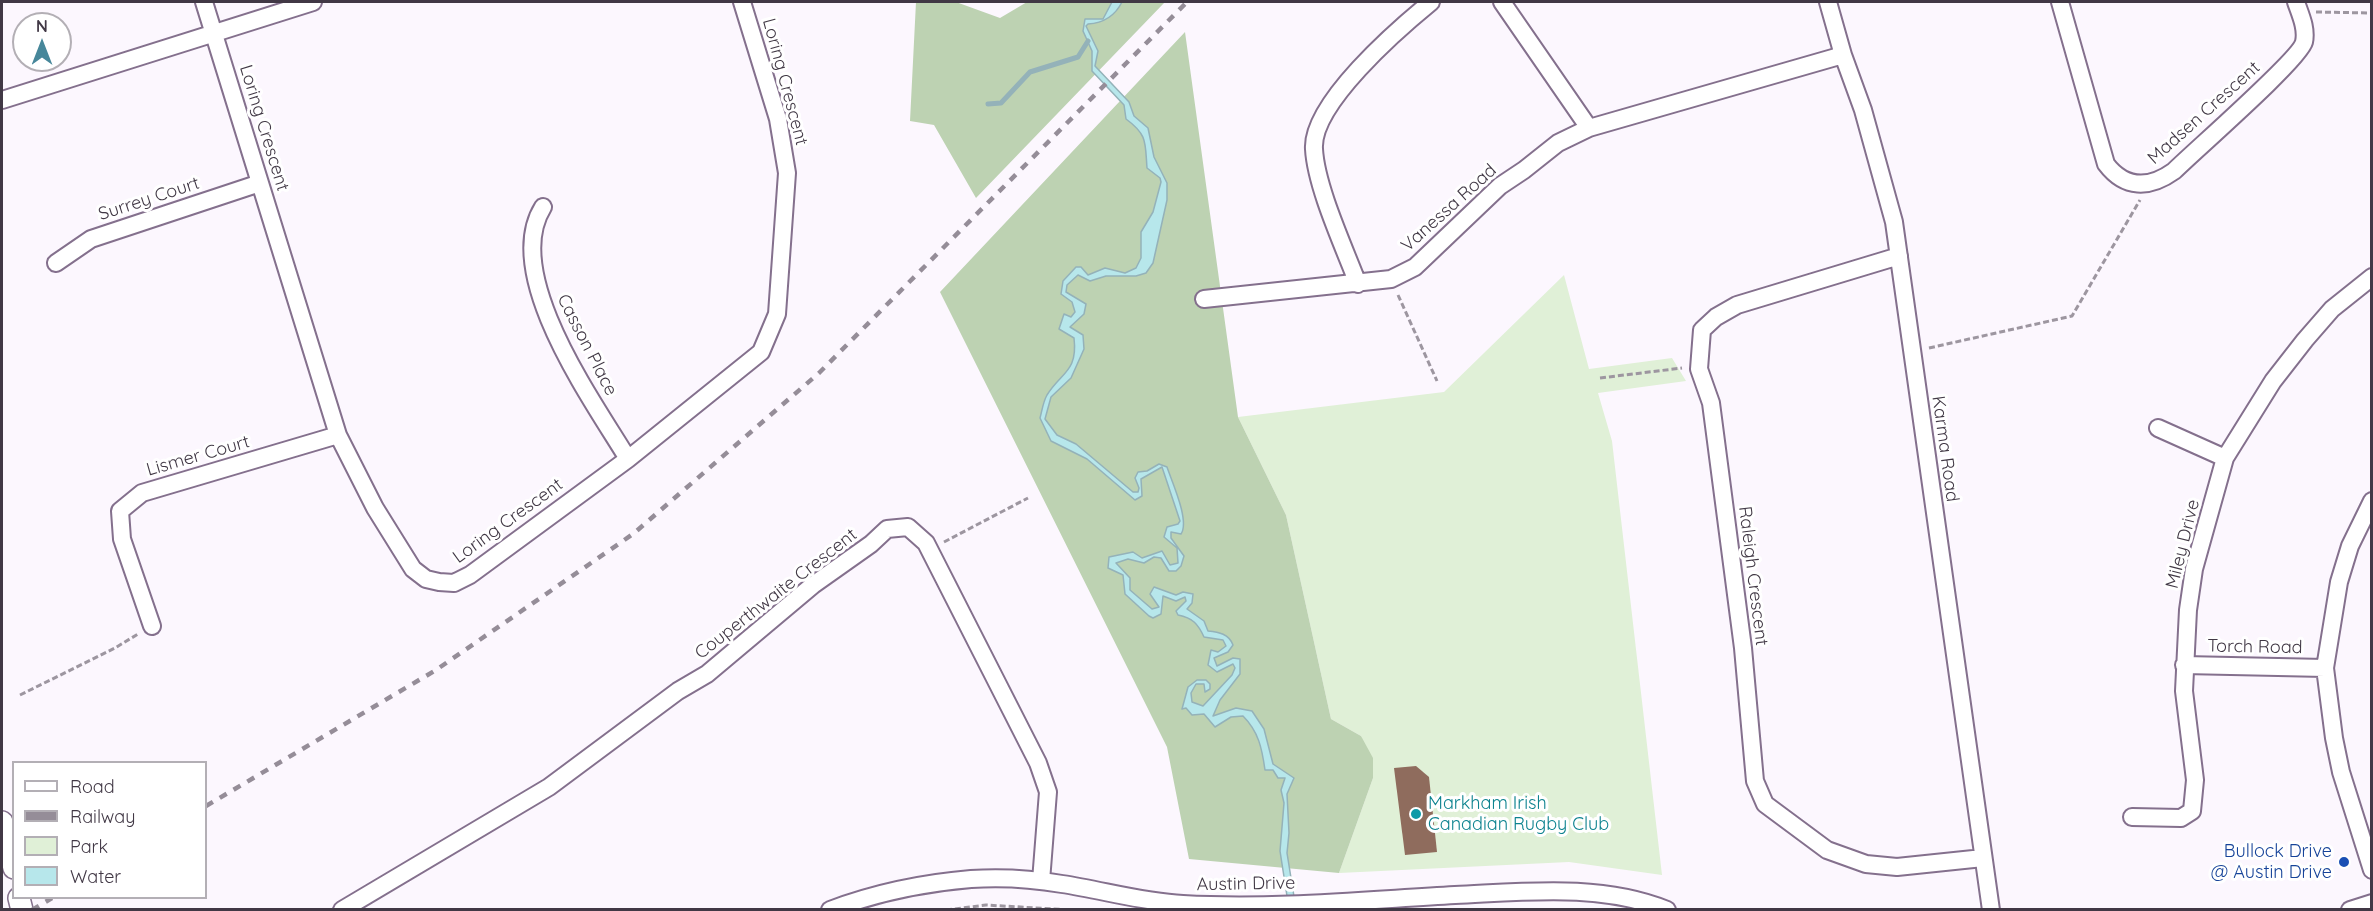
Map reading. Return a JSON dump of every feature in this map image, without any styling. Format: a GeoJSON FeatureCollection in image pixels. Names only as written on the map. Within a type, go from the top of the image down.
{"type":"FeatureCollection","features":[{"type":"Feature","properties":{"kind":"main road"},"geometry":{"type":"LineString","coordinates":[[2,822],[12,860]]}},
{"type":"Feature","properties":{"kind":"street","name":"Loring Crescent"},"geometry":{"type":"LineString","coordinates":[[204,2],[338,435],[375,508],[413,569],[426,579],[454,583],[470,575],[628,459],[761,352],[777,314],[786,166],[778,119],[742,2]]}},
{"type":"Feature","properties":{"kind":"street"},"geometry":{"type":"LineString","coordinates":[[2,100],[313,2]]}},
{"type":"Feature","properties":{"kind":"street"},"geometry":{"type":"LineString","coordinates":[[1358,284],[1321,182],[1313,148],[1317,127],[1338,91],[1431,2]]}},
{"type":"Feature","properties":{"kind":"street"},"geometry":{"type":"LineString","coordinates":[[1502,2],[1589,128]]}},
{"type":"Feature","properties":{"kind":"street","name":"Karma Road"},"geometry":{"type":"LineString","coordinates":[[1828,2],[1843,55],[1863,110],[1894,222],[1991,909]]}},
{"type":"Feature","properties":{"kind":"street","name":"Madsen Crescent"},"geometry":{"type":"LineString","coordinates":[[2060,2],[2106,164],[2116,177],[2134,183],[2150,183],[2174,171],[2285,66],[2304,44],[2304,28],[2297,7]]}},
{"type":"Feature","properties":{"kind":"street","name":"Vanessa Road"},"geometry":{"type":"LineString","coordinates":[[1204,299],[1391,279],[1415,267],[1500,186],[1558,143],[1589,128],[1843,55]]}},
{"type":"Feature","properties":{"kind":"street","name":"Surrey Court"},"geometry":{"type":"LineString","coordinates":[[56,263],[91,239],[260,183]]}},
{"type":"Feature","properties":{"kind":"street","name":"Casson Place"},"geometry":{"type":"LineString","coordinates":[[543,207],[535,220],[532,238],[531,262],[538,290],[553,330],[628,459]]}},
{"type":"Feature","properties":{"kind":"street","name":"Raleigh Crescent"},"geometry":{"type":"LineString","coordinates":[[1899,256],[1737,305],[1716,317],[1702,330],[1699,366],[1711,403],[1743,648],[1755,781],[1765,804],[1827,850],[1866,864],[1897,867],[1983,858]]}},
{"type":"Feature","properties":{"kind":"street","name":"Miley Drive"},"geometry":{"type":"LineString","coordinates":[[2132,817],[2181,818],[2192,811],[2195,780],[2184,691],[2188,610],[2194,569],[2225,458],[2273,381],[2305,340],[2332,309],[2372,277]]}},
{"type":"Feature","properties":{"kind":"street"},"geometry":{"type":"LineString","coordinates":[[2158,428],[2225,458]]}},
{"type":"Feature","properties":{"kind":"street","name":"Lismer Court"},"geometry":{"type":"LineString","coordinates":[[152,626],[123,539],[120,511],[142,493],[338,435]]}},
{"type":"Feature","properties":{"kind":"street"},"geometry":{"type":"LineString","coordinates":[[2372,501],[2350,546],[2339,582],[2325,668],[2341,772],[2372,870]]}},
{"type":"Feature","properties":{"kind":"street","name":"Couperthwaite Crescent"},"geometry":{"type":"LineString","coordinates":[[342,909],[549,787],[678,691],[707,674],[813,585],[871,544],[887,529],[908,527],[926,543],[1038,763],[1048,792],[1041,881]]}},
{"type":"Feature","properties":{"kind":"street","name":"Torch Road"},"geometry":{"type":"LineString","coordinates":[[2184,665],[2325,668]]}},
{"type":"Feature","properties":{"kind":"street","name":"Austin Drive"},"geometry":{"type":"LineString","coordinates":[[830,909],[903,888],[974,879],[1041,881],[1147,901],[1181,904],[1293,904],[1543,891],[1605,895],[1652,903],[1667,909]]}},
{"type":"Feature","properties":{"kind":"street"},"geometry":{"type":"LineString","coordinates":[[2350,909],[2372,903]]}},
{"type":"Feature","properties":{"kind":"path"},"geometry":{"type":"LineString","coordinates":[[2297,7],[2372,13]]}},
{"type":"Feature","properties":{"kind":"path"},"geometry":{"type":"LineString","coordinates":[[1912,352],[2072,316],[2150,183]]}},
{"type":"Feature","properties":{"kind":"path"},"geometry":{"type":"LineString","coordinates":[[1391,279],[1437,381]]}},
{"type":"Feature","properties":{"kind":"path"},"geometry":{"type":"LineString","coordinates":[[1600,378],[1699,366]]}},
{"type":"Feature","properties":{"kind":"path"},"geometry":{"type":"LineString","coordinates":[[929,550],[1028,498]]}},
{"type":"Feature","properties":{"kind":"path"},"geometry":{"type":"LineString","coordinates":[[20,695],[115,648],[152,626]]}},
{"type":"Feature","properties":{"kind":"path"},"geometry":{"type":"LineString","coordinates":[[946,909],[986,906],[1071,909]]}},
{"type":"Feature","properties":{"kind":"green space"},"geometry":{"type":"Polygon","coordinates":[[[916,2],[956,2],[1000,18],[1027,2],[1165,2],[976,198],[934,125],[910,121],[916,2]]]}},
{"type":"Feature","properties":{"kind":"green space"},"geometry":{"type":"Polygon","coordinates":[[[1185,32],[1238,417],[1286,515],[1331,719],[1361,736],[1373,758],[1373,778],[1339,873],[1189,859],[1167,747],[940,292],[1185,32]]]}},
{"type":"Feature","properties":{"kind":"green space"},"geometry":{"type":"Polygon","coordinates":[[[1564,275],[1589,369],[1672,358],[1686,381],[1598,393],[1612,441],[1662,875],[1569,862],[1339,873],[1373,778],[1361,736],[1331,719],[1286,515],[1238,417],[1444,392],[1564,275]]]}},
{"type":"Feature","properties":{"kind":"water"},"geometry":{"type":"Polygon","coordinates":[[[1112,2],[1122,2],[1108,18],[1086,26],[1098,51],[1095,66],[1129,102],[1134,116],[1148,128],[1154,157],[1167,183],[1167,200],[1153,263],[1146,273],[1136,276],[1106,276],[1090,281],[1078,275],[1067,285],[1066,292],[1086,304],[1084,314],[1070,327],[1083,335],[1084,349],[1071,378],[1051,397],[1045,419],[1057,435],[1076,444],[1133,492],[1138,492],[1139,488],[1135,478],[1138,472],[1147,471],[1159,464],[1167,467],[1182,511],[1181,534],[1171,532],[1171,538],[1184,556],[1181,566],[1176,571],[1169,571],[1161,558],[1154,557],[1144,563],[1128,559],[1116,563],[1130,578],[1130,590],[1152,609],[1159,607],[1150,594],[1154,587],[1176,595],[1183,592],[1193,594],[1192,603],[1187,609],[1204,621],[1208,631],[1223,634],[1231,641],[1233,645],[1228,652],[1214,658],[1217,666],[1233,658],[1240,659],[1240,674],[1220,700],[1213,716],[1236,708],[1252,711],[1264,729],[1273,764],[1294,778],[1287,794],[1289,833],[1287,853],[1296,909],[1289,909],[1280,851],[1284,803],[1281,790],[1285,778],[1278,778],[1273,770],[1265,770],[1259,741],[1253,728],[1243,716],[1231,717],[1215,727],[1204,714],[1192,715],[1186,708],[1182,709],[1188,687],[1197,680],[1206,680],[1210,684],[1210,689],[1205,692],[1204,684],[1196,684],[1191,693],[1192,702],[1203,706],[1232,675],[1235,668],[1233,664],[1217,672],[1208,665],[1211,650],[1218,652],[1226,646],[1223,640],[1204,637],[1194,622],[1178,615],[1176,611],[1186,601],[1185,597],[1176,601],[1163,596],[1161,614],[1153,618],[1149,616],[1125,594],[1123,575],[1108,568],[1109,557],[1133,552],[1142,558],[1162,551],[1170,565],[1178,563],[1177,548],[1164,537],[1167,527],[1178,524],[1180,521],[1162,467],[1141,479],[1142,496],[1135,500],[1087,459],[1051,441],[1040,418],[1047,395],[1071,365],[1075,349],[1074,338],[1059,329],[1064,314],[1071,317],[1075,312],[1072,302],[1061,294],[1063,281],[1076,267],[1081,267],[1088,275],[1105,268],[1125,273],[1136,268],[1141,258],[1141,232],[1153,212],[1161,182],[1160,178],[1147,168],[1144,140],[1138,130],[1126,119],[1124,105],[1092,71],[1092,51],[1083,31],[1085,19],[1103,19],[1112,2]]]}},
{"type":"Feature","properties":{"kind":"building","name":"Markham Irish Canadian Rugby Club"},"geometry":{"type":"Polygon","coordinates":[[[1416,766],[1429,777],[1437,852],[1405,855],[1394,768],[1416,766]]]}},
{"type":"Feature","properties":{"kind":"waterway"},"geometry":{"type":"LineString","coordinates":[[988,104],[1001,103],[1030,72],[1078,57],[1088,41]]}},
{"type":"Feature","properties":{"kind":"railway"},"geometry":{"type":"LineString","coordinates":[[207,805],[436,670],[633,534],[819,373],[1187,2]]}},
{"type":"Feature","properties":{"kind":"railway"},"geometry":{"type":"LineString","coordinates":[[32,910],[50,899]]}},
{"type":"Feature","properties":{"kind":"place","name":"Markham Irish Canadian Rugby Club"},"geometry":{"type":"Point","coordinates":[1416,814]}},
{"type":"Feature","properties":{"kind":"place","name":"Bullock Drive @ Austin Drive"},"geometry":{"type":"Point","coordinates":[2344,862]}}]}
